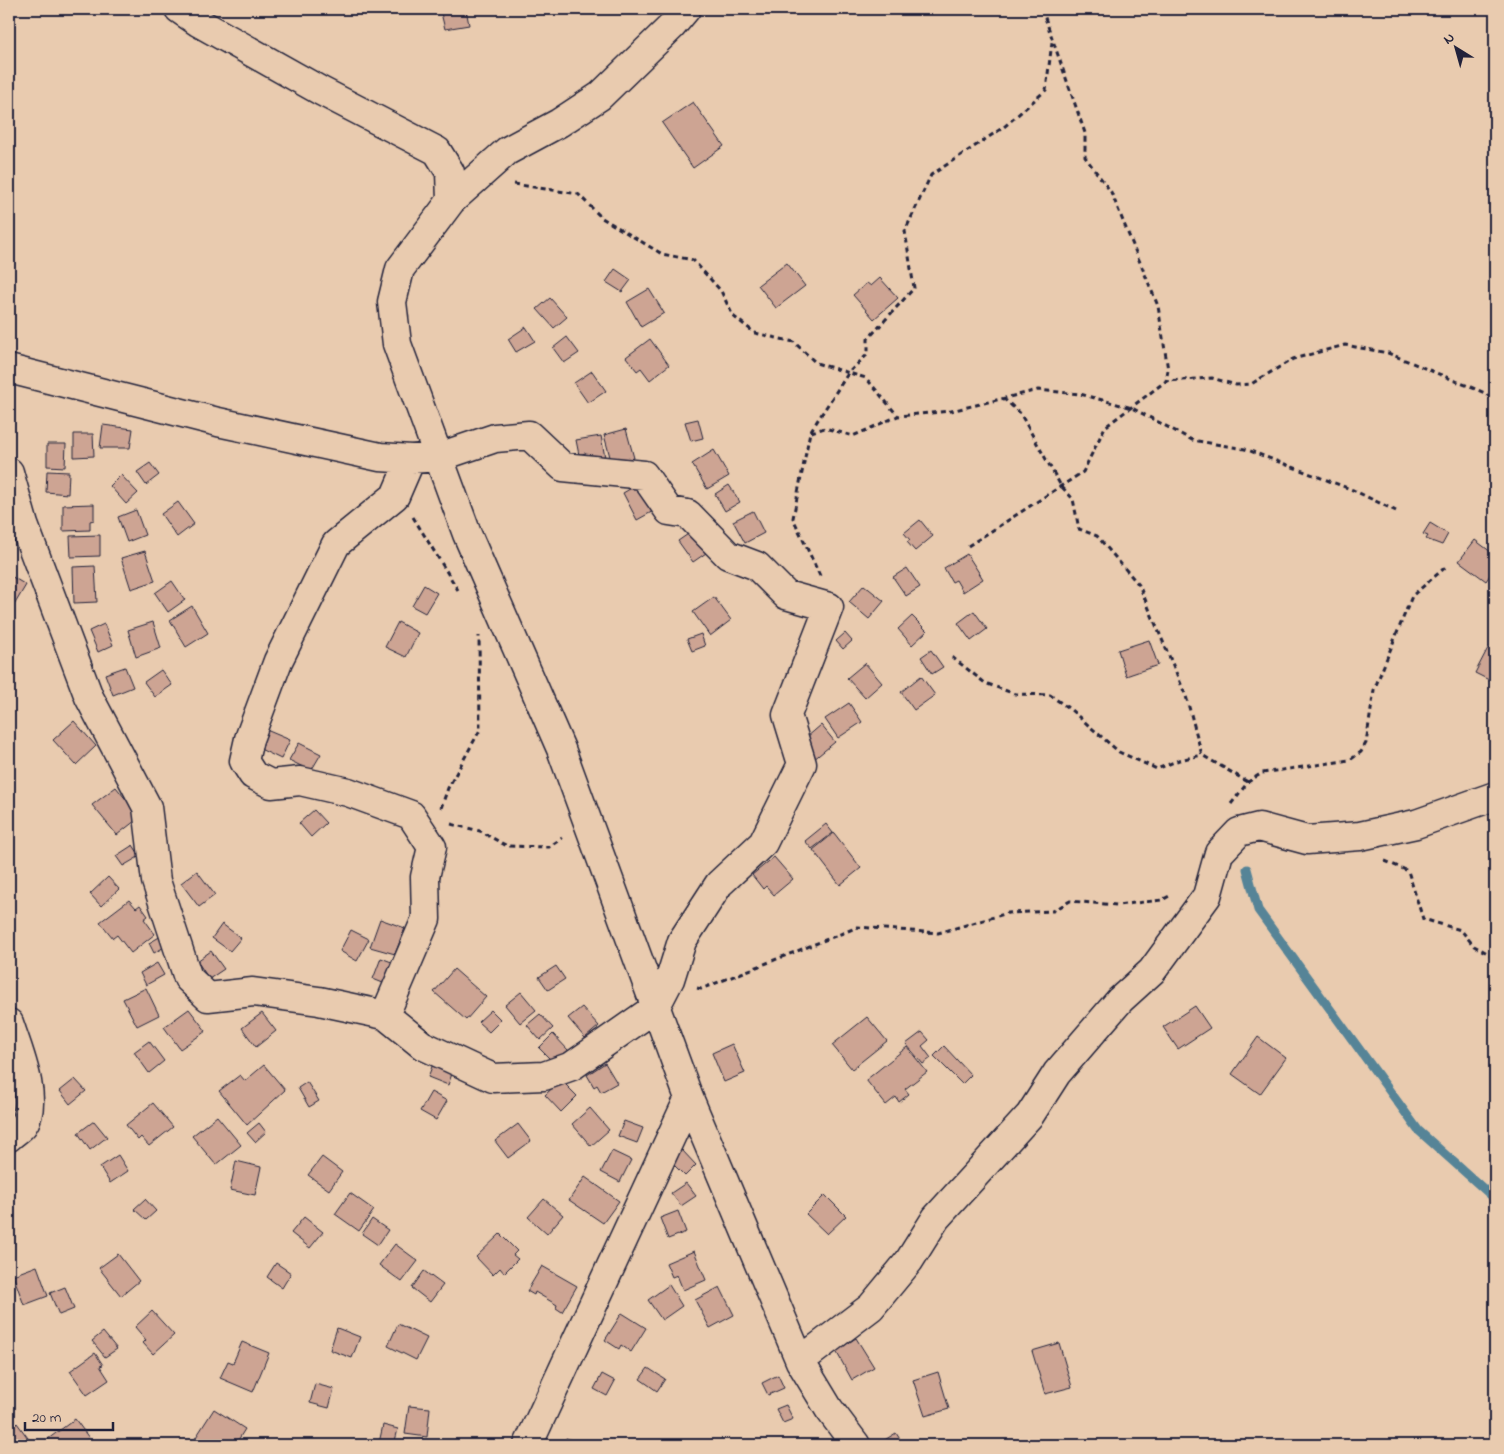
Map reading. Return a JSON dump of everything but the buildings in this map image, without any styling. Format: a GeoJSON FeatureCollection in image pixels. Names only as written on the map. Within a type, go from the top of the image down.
{"type":"FeatureCollection","features":[{"type":"Feature","properties":{"kind":"street"},"geometry":{"type":"LineString","coordinates":[[179,9],[198,22],[321,90],[437,151],[450,172],[450,201]]}},
{"type":"Feature","properties":{"kind":"street"},"geometry":{"type":"LineString","coordinates":[[686,9],[671,27],[600,96],[559,123],[507,151],[476,176],[450,201],[400,269],[392,302],[397,344],[467,534],[561,750],[689,1098],[800,1361],[830,1409],[856,1445]]}},
{"type":"Feature","properties":{"kind":"street"},"geometry":{"type":"LineString","coordinates":[[9,370],[218,422],[380,457],[411,459],[439,456],[495,438],[529,434],[563,467],[644,475],[669,511],[688,514],[728,555],[757,566],[786,595],[829,607],[787,716],[802,764],[763,843],[718,884],[682,941],[670,979],[655,1008],[572,1066],[544,1076],[493,1078],[422,1045],[385,1015],[319,1002],[252,992],[208,997],[188,978],[156,881],[146,807],[89,697],[24,525],[9,472]]}},
{"type":"Feature","properties":{"kind":"street"},"geometry":{"type":"LineString","coordinates":[[385,1015],[426,919],[425,878],[432,847],[424,817],[348,792],[300,782],[271,784],[253,775],[244,761],[249,739],[278,661],[336,544],[395,496],[411,459]]}},
{"type":"Feature","properties":{"kind":"street"},"geometry":{"type":"LineString","coordinates":[[800,1361],[871,1307],[909,1261],[936,1218],[1030,1115],[1058,1073],[1120,1000],[1152,971],[1207,896],[1219,853],[1239,832],[1259,827],[1308,840],[1360,836],[1416,824],[1495,796]]}},
{"type":"Feature","properties":{"kind":"street"},"geometry":{"type":"LineString","coordinates":[[9,1023],[22,1063],[30,1102],[24,1124],[9,1137]]}},
{"type":"Feature","properties":{"kind":"street"},"geometry":{"type":"LineString","coordinates":[[528,1445],[689,1098]]}},
{"type":"Feature","properties":{"kind":"path"},"geometry":{"type":"LineString","coordinates":[[1042,9],[1085,133],[1085,157],[1111,192],[1158,306],[1168,370],[1166,381]]}},
{"type":"Feature","properties":{"kind":"path"},"geometry":{"type":"LineString","coordinates":[[829,607],[817,568],[793,518],[810,432],[849,372],[868,354],[868,339],[914,288],[905,231],[931,175],[1004,126],[1046,90],[1052,42]]}},
{"type":"Feature","properties":{"kind":"path"},"geometry":{"type":"LineString","coordinates":[[476,176],[578,194],[602,218],[662,254],[693,260],[721,291],[733,316],[755,333],[794,342],[816,363],[866,378],[898,416]]}},
{"type":"Feature","properties":{"kind":"path"},"geometry":{"type":"LineString","coordinates":[[968,546],[1083,472],[1105,427],[1166,381],[1212,378],[1236,385],[1251,384],[1293,358],[1345,345],[1388,353],[1485,393],[1495,401]]}},
{"type":"Feature","properties":{"kind":"path"},"geometry":{"type":"LineString","coordinates":[[810,432],[825,428],[853,436],[898,416],[951,411],[1002,397],[1038,390],[1080,394],[1132,408],[1192,440],[1245,449],[1353,490],[1396,511]]}},
{"type":"Feature","properties":{"kind":"path"},"geometry":{"type":"LineString","coordinates":[[1002,397],[1020,413],[1061,486],[1073,499],[1079,529],[1097,536],[1139,586],[1186,696],[1202,756]]}},
{"type":"Feature","properties":{"kind":"path"},"geometry":{"type":"LineString","coordinates":[[395,496],[416,522],[463,598]]}},
{"type":"Feature","properties":{"kind":"path"},"geometry":{"type":"LineString","coordinates":[[1228,808],[1248,782],[1262,773],[1350,760],[1360,752],[1366,743],[1374,690],[1412,596],[1448,565]]}},
{"type":"Feature","properties":{"kind":"path"},"geometry":{"type":"LineString","coordinates":[[479,634],[480,730],[448,788],[424,817],[480,831],[507,846],[550,847],[587,821]]}},
{"type":"Feature","properties":{"kind":"path"},"geometry":{"type":"LineString","coordinates":[[952,657],[985,684],[1015,694],[1050,696],[1071,710],[1118,752],[1157,769],[1179,760],[1202,756],[1248,782]]}},
{"type":"Feature","properties":{"kind":"path"},"geometry":{"type":"LineString","coordinates":[[1360,836],[1382,860],[1408,871],[1423,919],[1461,930],[1474,946],[1495,957]]}},
{"type":"Feature","properties":{"kind":"path"},"geometry":{"type":"LineString","coordinates":[[670,979],[701,989],[858,927],[938,933],[1008,913],[1053,911],[1070,901],[1117,905],[1162,900],[1177,891]]}},
{"type":"Feature","properties":{"kind":"waterway"},"geometry":{"type":"LineString","coordinates":[[1247,869],[1258,910],[1418,1130],[1495,1199]]}}]}
